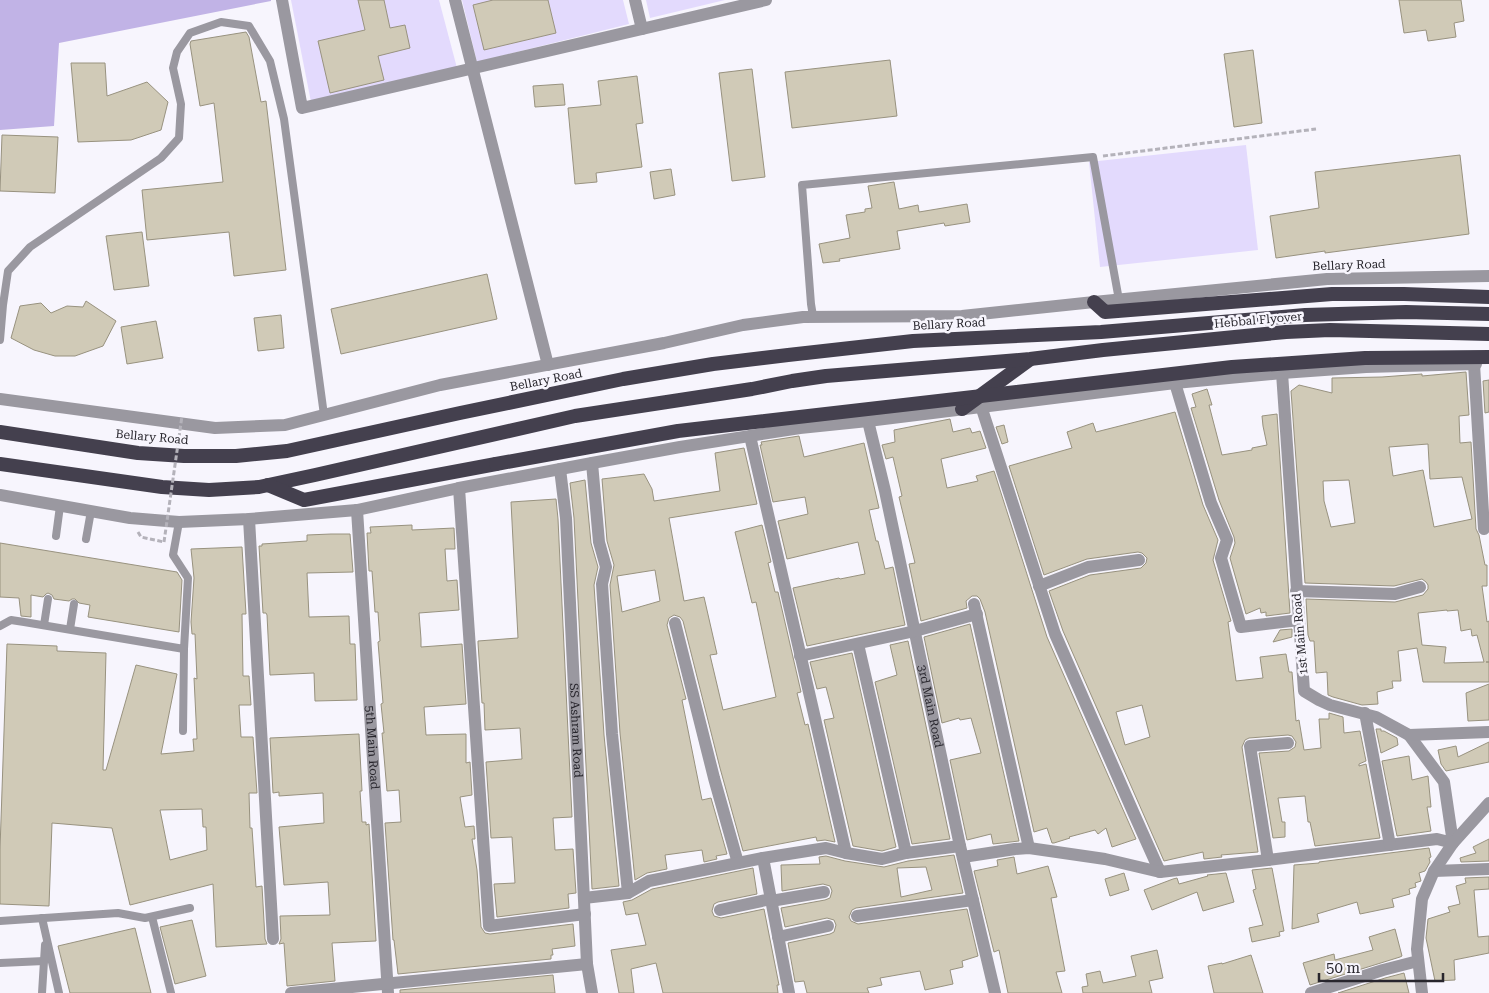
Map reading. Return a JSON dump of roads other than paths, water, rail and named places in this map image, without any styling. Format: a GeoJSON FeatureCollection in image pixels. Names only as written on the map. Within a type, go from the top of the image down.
{"type":"FeatureCollection","features":[{"type":"Feature","properties":{"kind":"highway"},"geometry":{"type":"LineString","coordinates":[[1094,302],[1105,312],[1332,294],[1489,297]]}},
{"type":"Feature","properties":{"kind":"highway","name":"Hebbal Flyover"},"geometry":{"type":"LineString","coordinates":[[1101,332],[1305,315],[1406,312],[1489,314]]}},
{"type":"Feature","properties":{"kind":"highway","name":"Hebbal Flyover"},"geometry":{"type":"LineString","coordinates":[[1030,359],[1286,332],[1330,330],[1489,334]]}},
{"type":"Feature","properties":{"kind":"highway","name":"Bellary Road"},"geometry":{"type":"LineString","coordinates":[[0,432],[138,453],[184,456],[236,456],[287,451],[623,379],[748,360],[913,341],[1101,332]]}},
{"type":"Feature","properties":{"kind":"highway"},"geometry":{"type":"LineString","coordinates":[[268,485],[304,500],[678,431],[1232,367],[1365,358],[1489,357]]}},
{"type":"Feature","properties":{"kind":"highway"},"geometry":{"type":"LineString","coordinates":[[962,409],[1030,359]]}},
{"type":"Feature","properties":{"kind":"highway"},"geometry":{"type":"LineString","coordinates":[[0,464],[162,487],[210,490],[268,485],[575,416],[826,376],[1030,359]]}},
{"type":"Feature","properties":{"kind":"street"},"geometry":{"type":"LineString","coordinates":[[282,0],[302,108],[766,0]]}},
{"type":"Feature","properties":{"kind":"street"},"geometry":{"type":"LineString","coordinates":[[455,0],[548,364]]}},
{"type":"Feature","properties":{"kind":"street"},"geometry":{"type":"LineString","coordinates":[[636,0],[642,29]]}},
{"type":"Feature","properties":{"kind":"street","name":"Bellary Road"},"geometry":{"type":"LineString","coordinates":[[0,399],[215,428],[285,425],[440,385],[664,343],[743,326],[813,316],[883,318],[962,316],[1327,279],[1489,276]]}},
{"type":"Feature","properties":{"kind":"street"},"geometry":{"type":"LineString","coordinates":[[0,494],[130,518],[180,522],[249,519],[357,510],[459,488],[592,463],[800,428],[1175,383],[1366,367],[1489,363]]}},
{"type":"Feature","properties":{"kind":"street"},"geometry":{"type":"LineString","coordinates":[[1474,364],[1484,529]]}},
{"type":"Feature","properties":{"kind":"street","name":"1st Main Road"},"geometry":{"type":"LineString","coordinates":[[1282,373],[1304,690],[1330,705],[1376,717],[1409,734],[1444,782],[1453,843]]}},
{"type":"Feature","properties":{"kind":"street"},"geometry":{"type":"LineString","coordinates":[[1175,383],[1211,503],[1227,540],[1221,558],[1241,627],[1299,620]]}},
{"type":"Feature","properties":{"kind":"street"},"geometry":{"type":"LineString","coordinates":[[981,406],[1055,634],[1160,872]]}},
{"type":"Feature","properties":{"kind":"street","name":"3rd Main Road"},"geometry":{"type":"LineString","coordinates":[[868,421],[885,491],[961,852],[995,993]]}},
{"type":"Feature","properties":{"kind":"street"},"geometry":{"type":"LineString","coordinates":[[750,436],[846,853]]}},
{"type":"Feature","properties":{"kind":"street"},"geometry":{"type":"LineString","coordinates":[[592,463],[599,542],[606,567],[602,584],[612,734],[628,893]]}},
{"type":"Feature","properties":{"kind":"street","name":"SS Ashram Road"},"geometry":{"type":"LineString","coordinates":[[560,469],[566,518],[587,964],[592,993]]}},
{"type":"Feature","properties":{"kind":"street"},"geometry":{"type":"LineString","coordinates":[[459,488],[489,926],[585,914]]}},
{"type":"Feature","properties":{"kind":"street","name":"5th Main Road"},"geometry":{"type":"LineString","coordinates":[[357,510],[388,989]]}},
{"type":"Feature","properties":{"kind":"street"},"geometry":{"type":"LineString","coordinates":[[249,519],[273,939]]}},
{"type":"Feature","properties":{"kind":"street"},"geometry":{"type":"LineString","coordinates":[[1039,586],[1088,567],[1139,560]]}},
{"type":"Feature","properties":{"kind":"street"},"geometry":{"type":"LineString","coordinates":[[1296,591],[1395,594],[1420,587]]}},
{"type":"Feature","properties":{"kind":"street"},"geometry":{"type":"LineString","coordinates":[[800,656],[915,631],[975,609],[1029,848]]}},
{"type":"Feature","properties":{"kind":"street"},"geometry":{"type":"LineString","coordinates":[[675,623],[714,778],[738,863]]}},
{"type":"Feature","properties":{"kind":"street"},"geometry":{"type":"LineString","coordinates":[[858,644],[906,853]]}},
{"type":"Feature","properties":{"kind":"street"},"geometry":{"type":"LineString","coordinates":[[1365,714],[1390,845]]}},
{"type":"Feature","properties":{"kind":"street"},"geometry":{"type":"LineString","coordinates":[[1409,734],[1489,732]]}},
{"type":"Feature","properties":{"kind":"street"},"geometry":{"type":"LineString","coordinates":[[1268,860],[1250,746],[1288,743]]}},
{"type":"Feature","properties":{"kind":"street"},"geometry":{"type":"LineString","coordinates":[[1422,993],[1417,949],[1422,899],[1434,871],[1453,843],[1489,803]]}},
{"type":"Feature","properties":{"kind":"street"},"geometry":{"type":"LineString","coordinates":[[584,898],[628,893],[649,881],[763,858],[826,848],[882,859],[906,853],[1029,848],[1105,858],[1160,872],[1437,839],[1453,843]]}},
{"type":"Feature","properties":{"kind":"street"},"geometry":{"type":"LineString","coordinates":[[763,858],[789,993]]}},
{"type":"Feature","properties":{"kind":"street"},"geometry":{"type":"LineString","coordinates":[[1434,871],[1489,868]]}},
{"type":"Feature","properties":{"kind":"street"},"geometry":{"type":"LineString","coordinates":[[720,910],[824,892]]}},
{"type":"Feature","properties":{"kind":"street"},"geometry":{"type":"LineString","coordinates":[[857,916],[973,900]]}},
{"type":"Feature","properties":{"kind":"street"},"geometry":{"type":"LineString","coordinates":[[778,937],[828,926]]}},
{"type":"Feature","properties":{"kind":"street"},"geometry":{"type":"LineString","coordinates":[[1311,993],[1418,961]]}},
{"type":"Feature","properties":{"kind":"street"},"geometry":{"type":"LineString","coordinates":[[291,993],[388,989],[587,964]]}},
{"type":"Feature","properties":{"kind":"lane"},"geometry":{"type":"LineString","coordinates":[[0,340],[8,271],[30,247],[161,158],[179,138],[181,104],[173,68],[177,52],[190,33],[221,22],[249,26],[270,61],[284,119],[324,415]]}},
{"type":"Feature","properties":{"kind":"lane"},"geometry":{"type":"LineString","coordinates":[[813,316],[802,185],[1093,157],[1119,300]]}},
{"type":"Feature","properties":{"kind":"lane"},"geometry":{"type":"LineString","coordinates":[[56,536],[60,506]]}},
{"type":"Feature","properties":{"kind":"lane"},"geometry":{"type":"LineString","coordinates":[[86,539],[91,511]]}},
{"type":"Feature","properties":{"kind":"lane"},"geometry":{"type":"LineString","coordinates":[[180,522],[173,555],[188,578],[184,649],[183,731]]}},
{"type":"Feature","properties":{"kind":"lane"},"geometry":{"type":"LineString","coordinates":[[44,625],[48,599]]}},
{"type":"Feature","properties":{"kind":"lane"},"geometry":{"type":"LineString","coordinates":[[70,629],[74,604]]}},
{"type":"Feature","properties":{"kind":"lane"},"geometry":{"type":"LineString","coordinates":[[0,626],[11,620],[184,649]]}},
{"type":"Feature","properties":{"kind":"lane"},"geometry":{"type":"LineString","coordinates":[[0,921],[118,914],[141,918],[190,908]]}},
{"type":"Feature","properties":{"kind":"lane"},"geometry":{"type":"LineString","coordinates":[[152,917],[171,993]]}},
{"type":"Feature","properties":{"kind":"lane"},"geometry":{"type":"LineString","coordinates":[[42,918],[59,993]]}},
{"type":"Feature","properties":{"kind":"lane"},"geometry":{"type":"LineString","coordinates":[[42,993],[46,936]]}},
{"type":"Feature","properties":{"kind":"lane"},"geometry":{"type":"LineString","coordinates":[[0,963],[44,961]]}}]}
